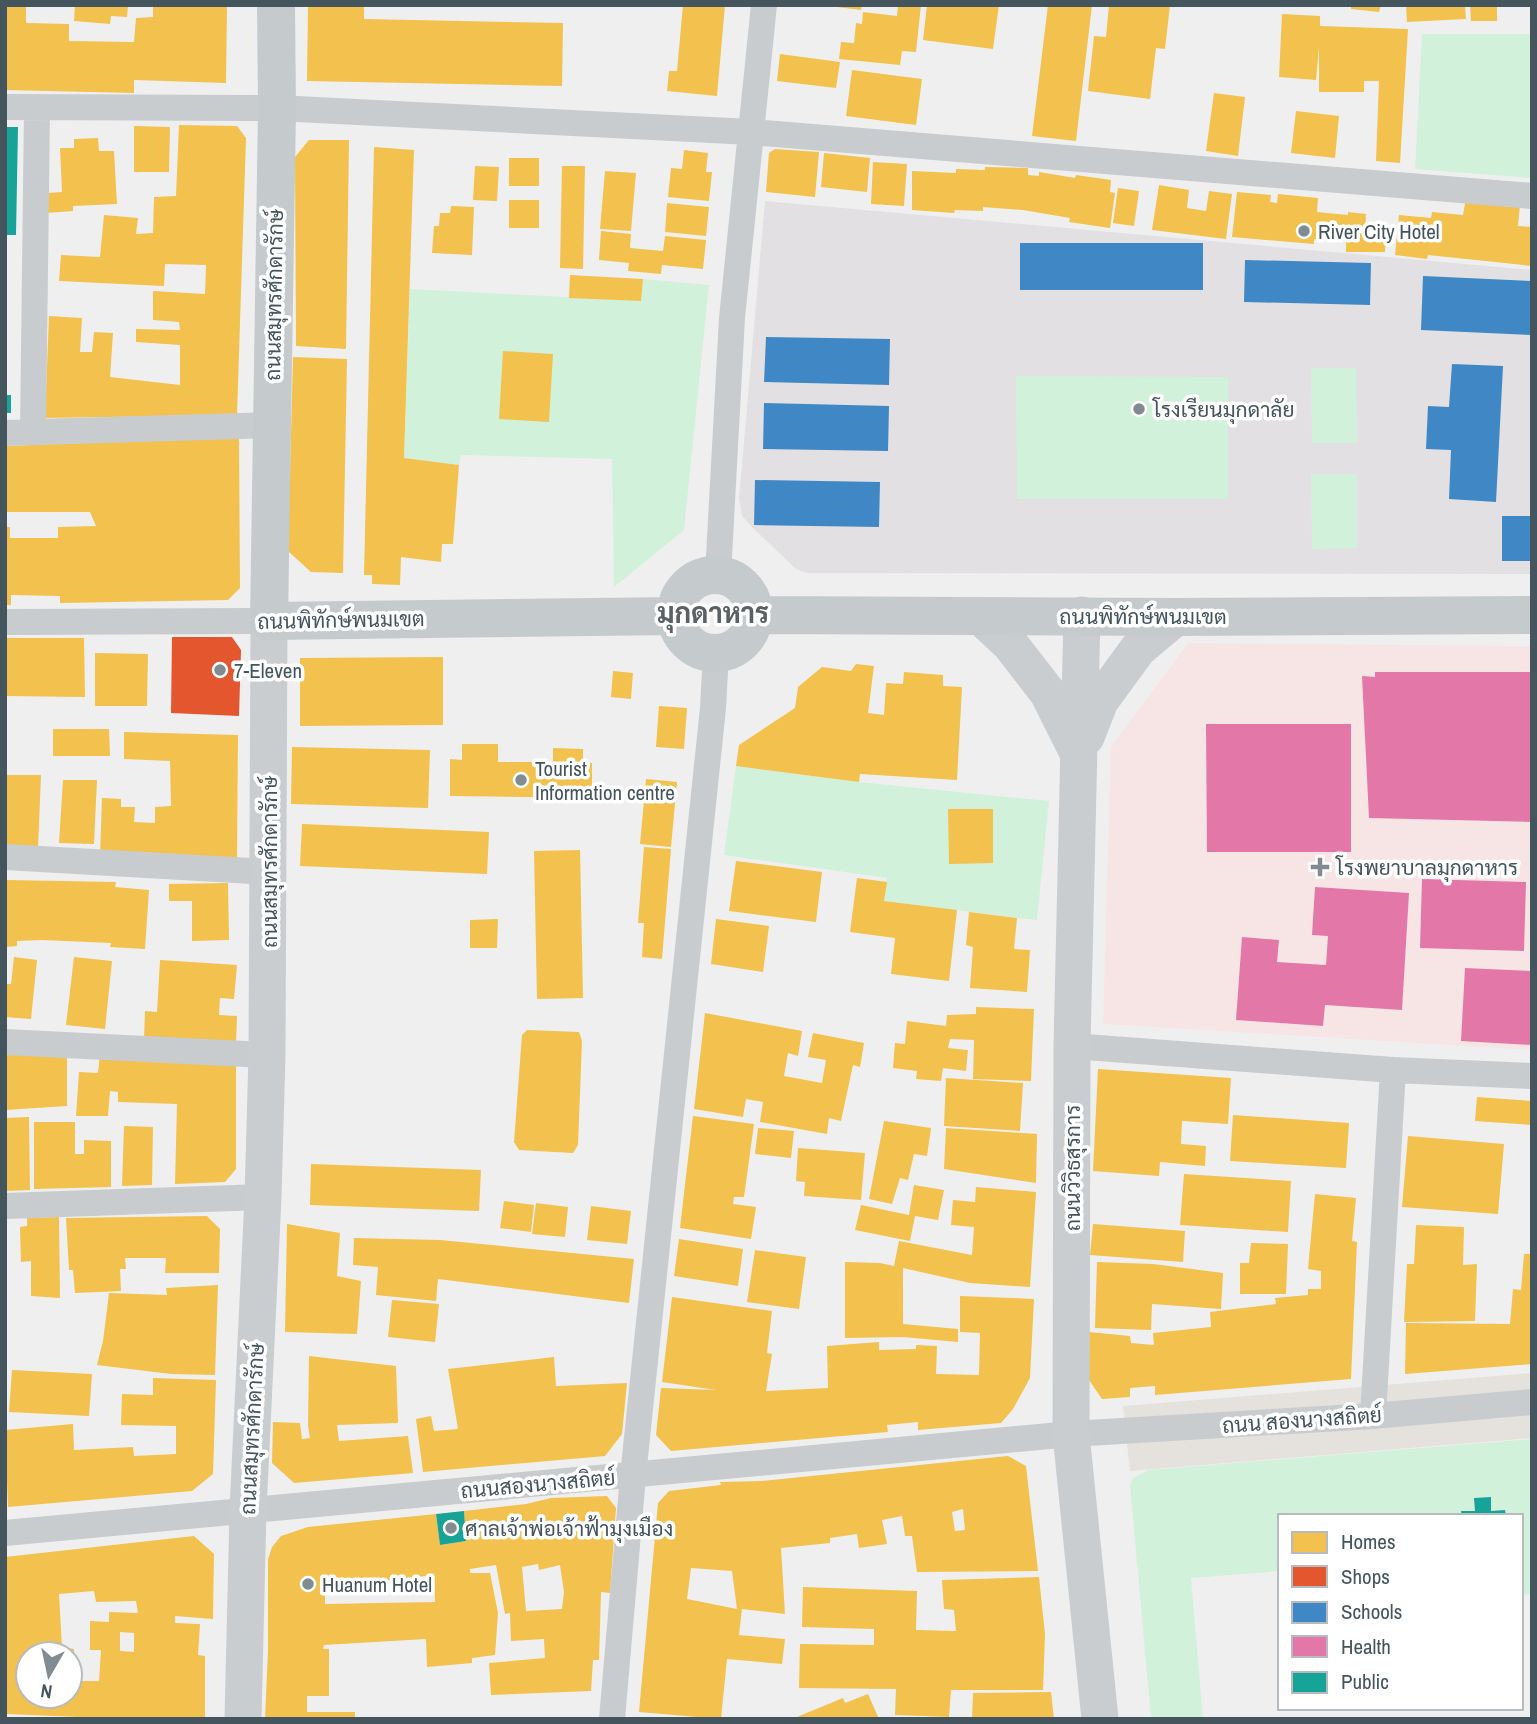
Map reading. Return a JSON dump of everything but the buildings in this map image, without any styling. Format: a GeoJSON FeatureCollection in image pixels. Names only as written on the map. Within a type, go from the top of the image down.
{"type":"FeatureCollection","features":[{"type":"Feature","properties":{"kind":"main road","name":"ถนนสมุทรศักดารักษ์"},"geometry":{"type":"LineString","coordinates":[[243,1719],[248,1510],[267,1055],[276,5]]}},
{"type":"Feature","properties":{"kind":"main road"},"geometry":{"type":"LineString","coordinates":[[718,575],[739,583],[748,593],[754,615],[748,635],[739,645],[724,652],[696,648],[685,639],[676,616],[680,595],[691,583],[702,577],[718,575]]}},
{"type":"Feature","properties":{"kind":"main road","name":"ถนนพิทักษ์พนมเขต"},"geometry":{"type":"LineString","coordinates":[[754,615],[1532,615]]}},
{"type":"Feature","properties":{"kind":"main road","name":"ถนนวิวิธสุรการ"},"geometry":{"type":"LineString","coordinates":[[1082,615],[1072,1046],[1072,1434],[1100,1719]]}},
{"type":"Feature","properties":{"kind":"main road","name":"ถนนพิทักษ์พนมเขต"},"geometry":{"type":"LineString","coordinates":[[270,621],[676,616]]}},
{"type":"Feature","properties":{"kind":"main road"},"geometry":{"type":"LineString","coordinates":[[980,616],[1010,644],[1048,693],[1079,755]]}},
{"type":"Feature","properties":{"kind":"main road"},"geometry":{"type":"LineString","coordinates":[[1079,755],[1100,701],[1138,649],[1176,617]]}},
{"type":"Feature","properties":{"kind":"street"},"geometry":{"type":"LineString","coordinates":[[718,575],[732,318],[764,5]]}},
{"type":"Feature","properties":{"kind":"street"},"geometry":{"type":"LineString","coordinates":[[5,107],[277,108],[751,132],[1532,196]]}},
{"type":"Feature","properties":{"kind":"street"},"geometry":{"type":"LineString","coordinates":[[33,432],[37,108]]}},
{"type":"Feature","properties":{"kind":"street"},"geometry":{"type":"LineString","coordinates":[[5,433],[272,425]]}},
{"type":"Feature","properties":{"kind":"street","name":"ถนนพิทักษ์พนมเขต"},"geometry":{"type":"LineString","coordinates":[[5,622],[270,621]]}},
{"type":"Feature","properties":{"kind":"street"},"geometry":{"type":"LineString","coordinates":[[612,1719],[633,1476],[712,722],[716,652]]}},
{"type":"Feature","properties":{"kind":"street"},"geometry":{"type":"LineString","coordinates":[[5,857],[269,872]]}},
{"type":"Feature","properties":{"kind":"street"},"geometry":{"type":"LineString","coordinates":[[5,1042],[267,1055]]}},
{"type":"Feature","properties":{"kind":"street"},"geometry":{"type":"LineString","coordinates":[[1072,1046],[1393,1070],[1532,1076]]}},
{"type":"Feature","properties":{"kind":"street"},"geometry":{"type":"LineString","coordinates":[[1373,1416],[1393,1070]]}},
{"type":"Feature","properties":{"kind":"street"},"geometry":{"type":"LineString","coordinates":[[5,1206],[263,1197]]}},
{"type":"Feature","properties":{"kind":"street","name":"ถนน สองนางสถิตย์"},"geometry":{"type":"LineString","coordinates":[[1072,1434],[1373,1416],[1532,1402]]}},
{"type":"Feature","properties":{"kind":"street","name":"ถนนสองนางสถิตย์"},"geometry":{"type":"LineString","coordinates":[[5,1533],[1072,1434]]}},
{"type":"Feature","properties":{"kind":"shaded area","name":"โรงเรียนมุกดาลัย"},"geometry":{"type":"Polygon","coordinates":[[[765,201],[1532,270],[1532,574],[806,573],[796,569],[742,516],[739,499],[765,201]]]}},
{"type":"Feature","properties":{"kind":"shaded area","name":"โรงพยาบาลมุกดาหาร"},"geometry":{"type":"Polygon","coordinates":[[[1188,643],[1532,646],[1532,1050],[1103,1024],[1111,747],[1188,643]]]}},
{"type":"Feature","properties":{"kind":"shaded area"},"geometry":{"type":"Polygon","coordinates":[[[1532,1373],[1532,1438],[1130,1471],[1123,1406],[1532,1373]]]}},
{"type":"Feature","properties":{"kind":"green space"},"geometry":{"type":"Polygon","coordinates":[[[1422,34],[1532,34],[1532,178],[1415,169],[1422,34]]]}},
{"type":"Feature","properties":{"kind":"green space"},"geometry":{"type":"Polygon","coordinates":[[[643,279],[709,285],[684,530],[614,587],[612,459],[461,455],[459,465],[404,458],[410,289],[641,301],[643,279]]]}},
{"type":"Feature","properties":{"kind":"green space"},"geometry":{"type":"Polygon","coordinates":[[[1311,368],[1356,368],[1357,443],[1312,443],[1311,368]]]}},
{"type":"Feature","properties":{"kind":"green space"},"geometry":{"type":"Polygon","coordinates":[[[1016,376],[1228,377],[1228,499],[1017,499],[1016,376]]]}},
{"type":"Feature","properties":{"kind":"green space"},"geometry":{"type":"Polygon","coordinates":[[[1311,474],[1357,474],[1357,548],[1312,549],[1311,474]]]}},
{"type":"Feature","properties":{"kind":"green space"},"geometry":{"type":"Polygon","coordinates":[[[736,766],[859,782],[1049,801],[1037,920],[884,901],[887,878],[724,855],[736,766]]]}},
{"type":"Feature","properties":{"kind":"green space"},"geometry":{"type":"Polygon","coordinates":[[[1532,1439],[1532,1594],[1523,1595],[1523,1514],[1278,1514],[1278,1571],[1191,1578],[1203,1719],[1151,1719],[1130,1485],[1133,1478],[1148,1470],[1532,1439]]]}},
{"type":"Feature","properties":{"kind":"place","name":"River City Hotel"},"geometry":{"type":"Point","coordinates":[1304,231]}},
{"type":"Feature","properties":{"kind":"place","name":"โรงเรียนมุกดาลัย"},"geometry":{"type":"Point","coordinates":[1139,409]}},
{"type":"Feature","properties":{"kind":"place","name":"7-Eleven"},"geometry":{"type":"Point","coordinates":[220,670]}},
{"type":"Feature","properties":{"kind":"place","name":"Tourist Information centre"},"geometry":{"type":"Point","coordinates":[521,780]}},
{"type":"Feature","properties":{"kind":"place","name":"โรงพยาบาลมุกดาหาร"},"geometry":{"type":"Point","coordinates":[1320,867]}},
{"type":"Feature","properties":{"kind":"place","name":"ศาลเจ้าพ่อเจ้าฟ้ามุงเมือง"},"geometry":{"type":"Point","coordinates":[451,1528]}},
{"type":"Feature","properties":{"kind":"place","name":"Huanum Hotel"},"geometry":{"type":"Point","coordinates":[308,1584]}},
{"type":"Feature","properties":{"kind":"district","name":"มุกดาหาร"},"geometry":{"type":"Point","coordinates":[713,613]}}]}
